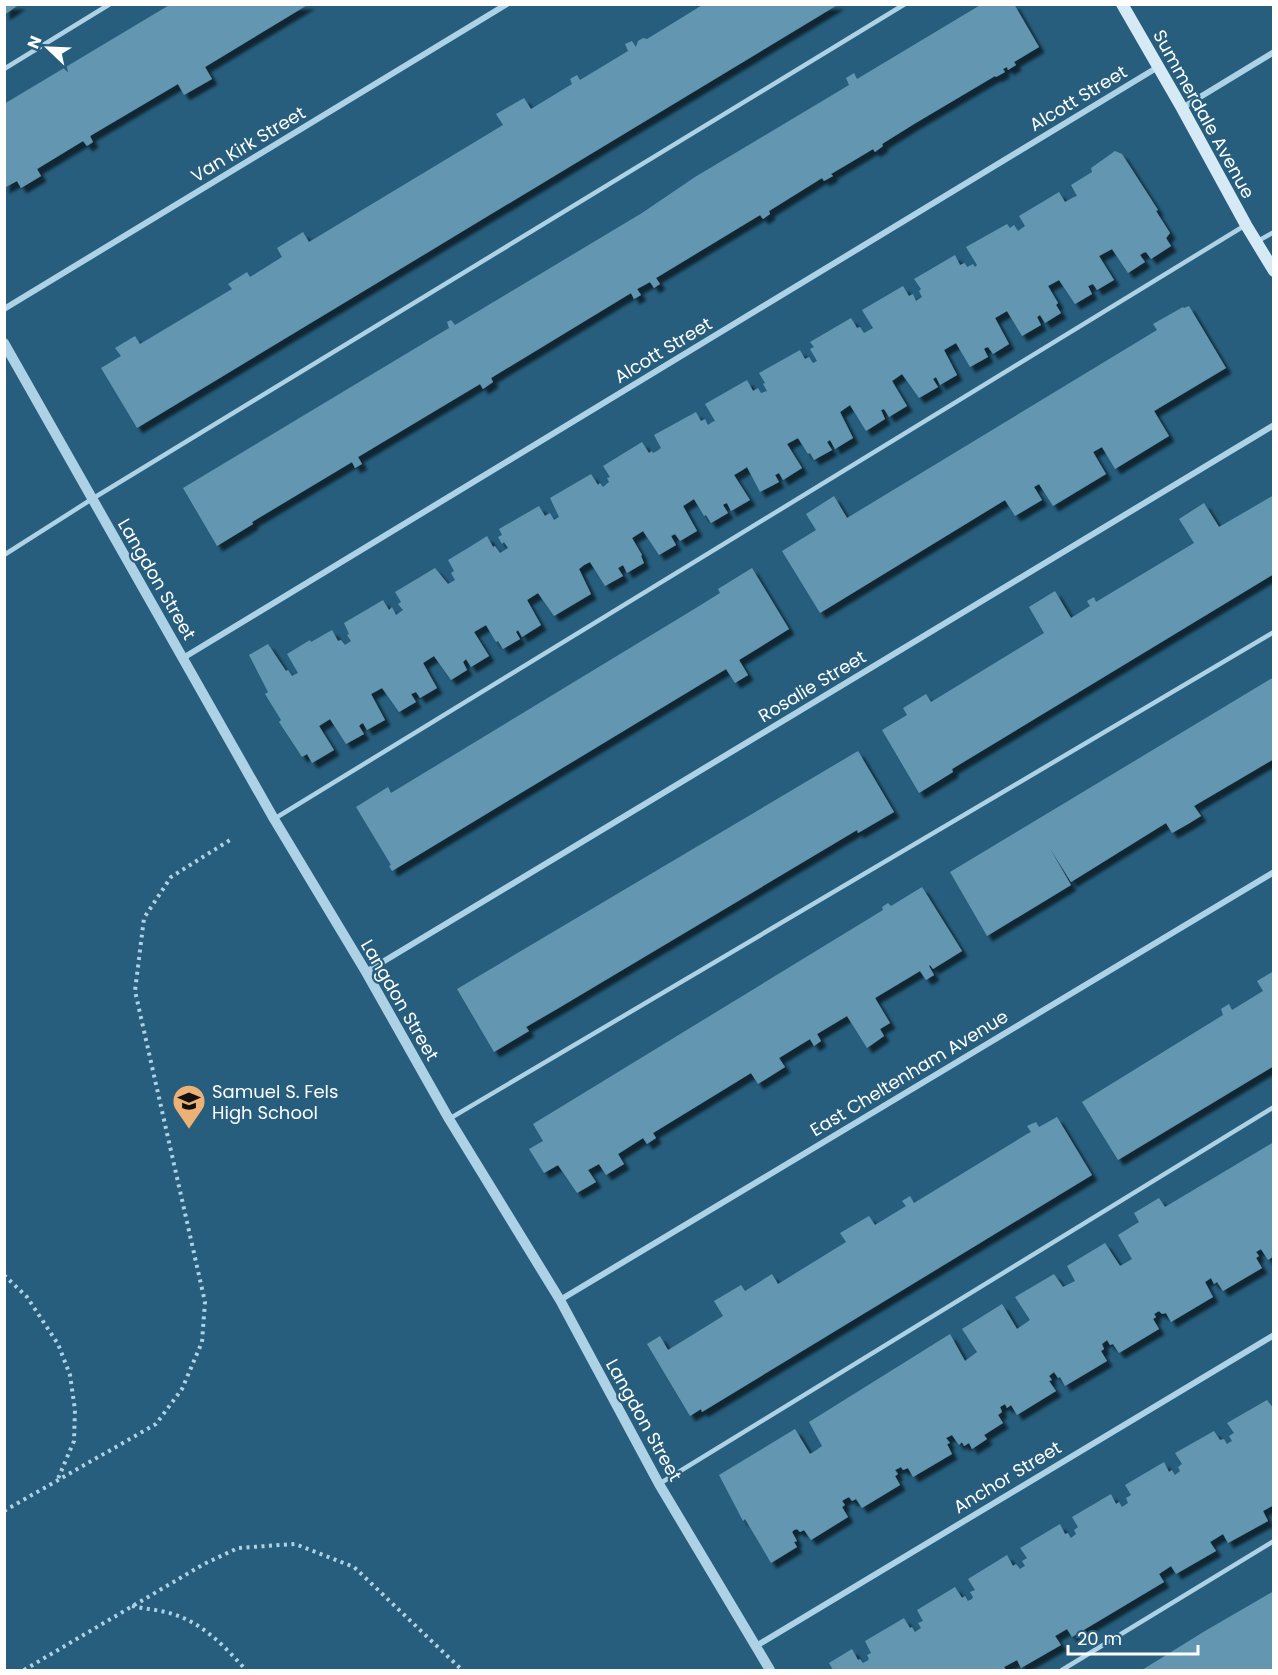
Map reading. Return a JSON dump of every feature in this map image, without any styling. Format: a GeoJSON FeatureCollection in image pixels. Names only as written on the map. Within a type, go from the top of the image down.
{"type":"FeatureCollection","features":[{"type":"Feature","properties":{"kind":"main road","name":"Summerdale Avenue"},"geometry":{"type":"LineString","coordinates":[[1122,4],[1274,271]]}},
{"type":"Feature","properties":{"kind":"street","name":"Van Kirk Street"},"geometry":{"type":"LineString","coordinates":[[4,309],[507,4]]}},
{"type":"Feature","properties":{"kind":"street"},"geometry":{"type":"LineString","coordinates":[[1182,108],[1274,52]]}},
{"type":"Feature","properties":{"kind":"street","name":"Alcott Street"},"geometry":{"type":"LineString","coordinates":[[183,657],[1158,67]]}},
{"type":"Feature","properties":{"kind":"street","name":"Langdon Street"},"geometry":{"type":"LineString","coordinates":[[4,343],[274,819],[366,972],[449,1119],[560,1300],[659,1484],[770,1671]]}},
{"type":"Feature","properties":{"kind":"street","name":"Rosalie Street"},"geometry":{"type":"LineString","coordinates":[[366,972],[1274,425]]}},
{"type":"Feature","properties":{"kind":"street","name":"East Cheltenham Avenue"},"geometry":{"type":"LineString","coordinates":[[560,1300],[1274,872]]}},
{"type":"Feature","properties":{"kind":"street","name":"Anchor Street"},"geometry":{"type":"LineString","coordinates":[[756,1646],[1274,1335]]}},
{"type":"Feature","properties":{"kind":"lane"},"geometry":{"type":"LineString","coordinates":[[4,69],[110,4]]}},
{"type":"Feature","properties":{"kind":"lane"},"geometry":{"type":"LineString","coordinates":[[4,555],[92,499],[905,4]]}},
{"type":"Feature","properties":{"kind":"lane"},"geometry":{"type":"LineString","coordinates":[[274,819],[1246,225]]}},
{"type":"Feature","properties":{"kind":"lane"},"geometry":{"type":"LineString","coordinates":[[1256,243],[1274,232]]}},
{"type":"Feature","properties":{"kind":"lane"},"geometry":{"type":"LineString","coordinates":[[449,1119],[1274,632]]}},
{"type":"Feature","properties":{"kind":"lane"},"geometry":{"type":"LineString","coordinates":[[659,1484],[1274,1107]]}},
{"type":"Feature","properties":{"kind":"lane"},"geometry":{"type":"LineString","coordinates":[[1062,1671],[1274,1541]]}},
{"type":"Feature","properties":{"kind":"path"},"geometry":{"type":"LineString","coordinates":[[4,1511],[156,1424],[182,1389],[202,1342],[205,1302],[135,991],[144,918],[171,877],[230,840]]}},
{"type":"Feature","properties":{"kind":"path"},"geometry":{"type":"LineString","coordinates":[[4,1275],[27,1297],[46,1325],[58,1344],[70,1376],[75,1410],[74,1441],[57,1481]]}},
{"type":"Feature","properties":{"kind":"path"},"geometry":{"type":"LineString","coordinates":[[24,1671],[204,1564],[238,1548],[296,1544],[354,1567],[462,1671]]}},
{"type":"Feature","properties":{"kind":"path"},"geometry":{"type":"LineString","coordinates":[[131,1606],[173,1614],[197,1624],[224,1645],[246,1671]]}},
{"type":"Feature","properties":{"kind":"building"},"geometry":{"type":"Polygon","coordinates":[[[4,4],[20,4],[4,15],[4,4]]]}},
{"type":"Feature","properties":{"kind":"building"},"geometry":{"type":"Polygon","coordinates":[[[171,4],[309,4],[205,67],[212,79],[184,95],[178,84],[90,136],[93,142],[87,146],[83,141],[37,169],[41,176],[21,188],[17,181],[4,188],[4,104],[171,4]]]}},
{"type":"Feature","properties":{"kind":"building"},"geometry":{"type":"Polygon","coordinates":[[[704,4],[839,4],[137,428],[101,368],[121,356],[115,348],[135,336],[140,344],[232,289],[228,284],[247,272],[250,277],[282,257],[277,248],[303,232],[309,242],[503,125],[496,114],[524,98],[531,109],[572,84],[570,79],[577,75],[580,80],[628,51],[625,44],[632,41],[636,47],[638,41],[643,38],[647,39],[704,4]]]}},
{"type":"Feature","properties":{"kind":"building"},"geometry":{"type":"Polygon","coordinates":[[[982,4],[1014,4],[1039,47],[1014,62],[1016,65],[1008,70],[1007,67],[1003,69],[1005,72],[882,144],[883,146],[875,152],[873,149],[831,174],[833,176],[824,181],[822,178],[769,211],[770,214],[763,219],[760,215],[656,278],[660,284],[654,288],[650,282],[637,289],[641,295],[634,299],[631,293],[491,378],[493,382],[483,389],[480,384],[358,457],[362,464],[355,468],[352,462],[252,522],[253,524],[217,546],[183,488],[449,328],[447,322],[451,320],[455,325],[849,85],[846,78],[854,73],[857,79],[982,4]]]}},
{"type":"Feature","properties":{"kind":"building"},"geometry":{"type":"Polygon","coordinates":[[[1115,151],[1122,154],[1158,210],[1156,211],[1170,233],[1166,238],[1171,246],[1151,259],[1146,252],[1143,253],[1140,255],[1145,262],[1128,273],[1112,249],[1099,256],[1114,280],[1097,290],[1093,284],[1088,286],[1092,294],[1075,304],[1059,280],[1048,286],[1061,313],[1045,323],[1040,315],[1037,317],[1041,325],[1022,336],[1007,311],[995,318],[1009,344],[993,354],[988,347],[985,348],[988,357],[970,367],[956,343],[944,350],[957,375],[940,385],[936,377],[933,379],[938,387],[919,398],[902,374],[892,381],[907,406],[889,417],[884,409],[881,410],[885,419],[866,431],[850,405],[840,412],[853,438],[835,449],[830,440],[827,442],[832,450],[814,460],[798,438],[787,444],[802,468],[783,480],[779,473],[775,475],[779,482],[760,492],[747,467],[734,475],[750,500],[731,511],[727,503],[724,504],[728,513],[711,523],[694,499],[683,506],[697,531],[680,541],[675,534],[671,536],[676,545],[659,555],[643,531],[632,538],[644,563],[627,573],[623,565],[618,568],[623,576],[605,586],[590,562],[584,565],[579,569],[591,594],[554,616],[538,593],[527,600],[541,625],[522,637],[518,630],[516,632],[520,639],[503,649],[486,625],[474,632],[489,656],[471,667],[466,659],[463,662],[467,670],[451,680],[434,656],[423,663],[437,688],[420,698],[416,692],[411,694],[416,702],[399,712],[382,688],[371,694],[385,720],[367,730],[363,723],[361,724],[359,726],[364,734],[346,744],[330,719],[319,726],[334,750],[312,763],[307,754],[302,757],[279,722],[281,720],[265,694],[268,692],[249,655],[268,644],[286,671],[288,670],[292,676],[298,673],[287,654],[310,640],[311,642],[332,630],[338,641],[341,640],[345,645],[351,641],[344,623],[383,600],[389,610],[392,607],[396,615],[403,610],[398,604],[401,602],[395,592],[435,568],[448,584],[455,580],[451,573],[454,571],[448,560],[487,536],[493,547],[495,546],[500,553],[508,548],[498,537],[502,535],[499,529],[539,506],[545,516],[550,513],[554,520],[559,517],[550,498],[591,474],[598,485],[600,483],[603,487],[609,482],[607,478],[610,477],[603,466],[642,442],[649,453],[657,451],[661,448],[654,435],[696,412],[701,421],[705,419],[708,425],[715,421],[705,404],[747,380],[753,391],[758,388],[761,393],[767,391],[759,373],[800,350],[805,359],[809,357],[813,363],[817,361],[810,349],[814,347],[810,342],[851,318],[857,328],[860,327],[864,333],[873,328],[862,310],[903,286],[909,296],[913,294],[916,301],[922,297],[919,291],[921,289],[914,279],[955,255],[960,265],[965,263],[967,267],[973,264],[975,267],[977,265],[966,247],[1007,224],[1010,228],[1014,225],[1018,231],[1025,226],[1019,216],[1059,192],[1065,202],[1077,196],[1071,185],[1092,172],[1091,168],[1115,151]]]}},
{"type":"Feature","properties":{"kind":"building"},"geometry":{"type":"Polygon","coordinates":[[[1189,306],[1226,368],[1154,411],[1169,436],[1115,469],[1102,447],[1093,452],[1106,474],[1053,506],[1039,484],[1034,487],[1042,500],[1015,516],[1005,500],[820,613],[782,551],[816,530],[806,514],[834,496],[847,518],[1157,330],[1153,324],[1189,306]]]}},
{"type":"Feature","properties":{"kind":"building"},"geometry":{"type":"Polygon","coordinates":[[[1274,495],[1274,574],[952,769],[953,772],[919,793],[882,730],[907,715],[903,708],[926,694],[931,702],[1044,633],[1029,607],[1055,591],[1071,618],[1090,606],[1087,601],[1094,597],[1096,602],[1194,543],[1179,519],[1204,503],[1219,527],[1274,495]]]}},
{"type":"Feature","properties":{"kind":"building"},"geometry":{"type":"Polygon","coordinates":[[[752,568],[789,629],[739,660],[748,675],[735,683],[726,669],[392,871],[389,866],[391,865],[356,807],[388,787],[391,793],[720,593],[718,589],[752,568]]]}},
{"type":"Feature","properties":{"kind":"building"},"geometry":{"type":"Polygon","coordinates":[[[1274,677],[1274,759],[1194,806],[1201,816],[1188,824],[1172,833],[1166,823],[1071,882],[1049,847],[1071,885],[987,936],[950,872],[1274,677]]]}},
{"type":"Feature","properties":{"kind":"building"},"geometry":{"type":"Polygon","coordinates":[[[858,751],[894,812],[858,833],[857,830],[526,1027],[529,1031],[494,1052],[457,989],[858,751]]]}},
{"type":"Feature","properties":{"kind":"building"},"geometry":{"type":"Polygon","coordinates":[[[922,887],[962,951],[933,969],[930,965],[934,975],[926,980],[920,971],[875,998],[890,1023],[880,1029],[884,1036],[867,1048],[847,1016],[817,1034],[821,1041],[814,1046],[810,1039],[779,1058],[785,1067],[758,1084],[751,1073],[653,1133],[656,1138],[647,1144],[643,1138],[618,1154],[624,1164],[606,1175],[599,1164],[588,1170],[596,1182],[577,1193],[558,1165],[544,1173],[529,1149],[543,1141],[533,1124],[883,910],[882,907],[888,903],[891,906],[922,887]]]}},
{"type":"Feature","properties":{"kind":"building"},"geometry":{"type":"Polygon","coordinates":[[[1274,971],[1274,1066],[1118,1160],[1082,1102],[1223,1015],[1221,1009],[1229,1004],[1232,1010],[1263,991],[1257,981],[1274,971]]]}},
{"type":"Feature","properties":{"kind":"building"},"geometry":{"type":"Polygon","coordinates":[[[1057,1117],[1092,1175],[702,1412],[701,1409],[690,1416],[647,1344],[660,1336],[668,1350],[723,1316],[714,1301],[741,1285],[745,1291],[772,1274],[778,1284],[846,1242],[840,1233],[869,1216],[875,1225],[906,1206],[902,1201],[910,1196],[914,1203],[1031,1132],[1027,1126],[1036,1122],[1039,1127],[1057,1117]]]}},
{"type":"Feature","properties":{"kind":"building"},"geometry":{"type":"Polygon","coordinates":[[[1274,1142],[1274,1256],[1268,1260],[1261,1249],[1256,1252],[1259,1256],[1256,1258],[1262,1268],[1223,1291],[1217,1282],[1214,1284],[1211,1278],[1205,1282],[1213,1297],[1171,1322],[1166,1313],[1162,1314],[1159,1311],[1154,1314],[1156,1317],[1153,1319],[1159,1329],[1119,1353],[1107,1340],[1102,1344],[1104,1349],[1101,1351],[1107,1361],[1065,1386],[1054,1372],[1049,1376],[1052,1380],[1049,1381],[1056,1391],[1017,1415],[1011,1405],[1007,1408],[1005,1404],[1000,1407],[1002,1412],[998,1415],[1003,1423],[984,1435],[987,1439],[972,1449],[969,1443],[964,1446],[962,1442],[959,1445],[952,1435],[946,1438],[950,1443],[947,1444],[952,1454],[913,1477],[908,1468],[903,1470],[901,1467],[895,1470],[898,1474],[895,1476],[900,1485],[862,1508],[856,1499],[852,1501],[849,1497],[845,1499],[842,1501],[845,1505],[842,1507],[848,1517],[811,1540],[804,1530],[800,1532],[797,1529],[794,1530],[792,1532],[797,1541],[794,1542],[797,1547],[771,1563],[745,1519],[743,1521],[719,1475],[795,1429],[810,1454],[815,1451],[822,1446],[809,1422],[950,1334],[965,1361],[977,1352],[962,1329],[1002,1304],[1017,1329],[1030,1320],[1015,1297],[1054,1274],[1063,1287],[1075,1281],[1067,1266],[1105,1243],[1120,1266],[1127,1262],[1132,1259],[1118,1235],[1139,1222],[1134,1213],[1159,1198],[1165,1207],[1274,1142]]]}},
{"type":"Feature","properties":{"kind":"building"},"geometry":{"type":"Polygon","coordinates":[[[1267,1400],[1274,1409],[1274,1505],[1263,1511],[1268,1521],[1228,1543],[1223,1534],[1210,1542],[1216,1551],[1176,1574],[1171,1566],[1159,1574],[1164,1582],[1072,1637],[1067,1629],[1055,1636],[1061,1645],[1021,1668],[1017,1660],[1004,1667],[1006,1670],[833,1670],[829,1663],[852,1649],[858,1660],[860,1659],[863,1663],[867,1661],[869,1659],[867,1655],[871,1653],[865,1641],[904,1618],[915,1632],[921,1628],[918,1623],[923,1621],[917,1610],[955,1587],[962,1598],[965,1596],[968,1601],[972,1599],[970,1592],[975,1590],[968,1579],[1007,1555],[1013,1566],[1016,1564],[1020,1569],[1025,1566],[1022,1561],[1027,1558],[1020,1548],[1060,1524],[1065,1534],[1068,1533],[1071,1538],[1076,1534],[1074,1530],[1078,1527],[1072,1517],[1111,1494],[1116,1504],[1119,1502],[1122,1507],[1128,1503],[1126,1498],[1131,1495],[1125,1485],[1164,1462],[1169,1472],[1172,1470],[1175,1475],[1180,1471],[1178,1467],[1182,1464],[1175,1453],[1214,1431],[1220,1440],[1224,1439],[1227,1444],[1232,1441],[1229,1436],[1234,1433],[1227,1423],[1267,1400]]]}},
{"type":"Feature","properties":{"kind":"building"},"geometry":{"type":"Polygon","coordinates":[[[1274,1591],[1274,1670],[1142,1670],[1205,1631],[1274,1591]]]}},
{"type":"Feature","properties":{"kind":"place","name":"Samuel S. Fels High School"},"geometry":{"type":"Point","coordinates":[189,1130]}}]}
